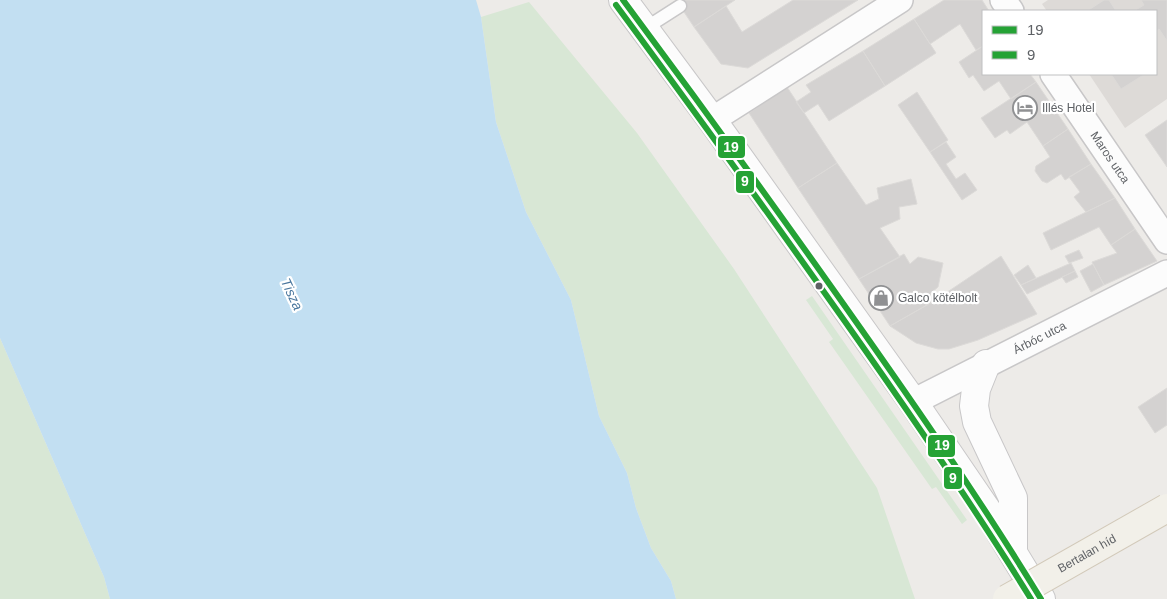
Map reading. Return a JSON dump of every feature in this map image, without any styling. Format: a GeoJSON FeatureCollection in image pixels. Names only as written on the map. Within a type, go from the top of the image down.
{"type":"FeatureCollection","features":[{"type":"Feature","properties":{"kind":"main road","name":"Bertalan híd"},"geometry":{"type":"LineString","coordinates":[[1008,599],[1167,508]]}},
{"type":"Feature","properties":{"kind":"street"},"geometry":{"type":"LineString","coordinates":[[623,0],[712,120],[913,402],[988,512],[1041,599]]}},
{"type":"Feature","properties":{"kind":"street"},"geometry":{"type":"LineString","coordinates":[[712,120],[900,0]]}},
{"type":"Feature","properties":{"kind":"street","name":"Maros utca"},"geometry":{"type":"LineString","coordinates":[[1054,75],[1167,241]]}},
{"type":"Feature","properties":{"kind":"street","name":"Árbóc utca"},"geometry":{"type":"LineString","coordinates":[[913,402],[1167,273]]}},
{"type":"Feature","properties":{"kind":"street"},"geometry":{"type":"LineString","coordinates":[[986,364],[976,389],[974,406],[977,422],[1013,498],[1014,554]]}},
{"type":"Feature","properties":{"kind":"lane"},"geometry":{"type":"LineString","coordinates":[[644,29],[680,6]]}},
{"type":"Feature","properties":{"kind":"shaded area"},"geometry":{"type":"Polygon","coordinates":[[[1048,0],[1167,0],[1167,99],[1125,128],[1090,75],[1157,75],[1157,10],[1046,10],[1042,4],[1048,0]]]}},
{"type":"Feature","properties":{"kind":"green space"},"geometry":{"type":"Polygon","coordinates":[[[529,2],[637,133],[734,269],[877,488],[915,599],[676,599],[671,581],[651,548],[636,508],[627,473],[599,416],[571,300],[526,212],[496,122],[481,17],[529,2]]]}},
{"type":"Feature","properties":{"kind":"green space"},"geometry":{"type":"Polygon","coordinates":[[[812,296],[967,520],[962,524],[936,487],[932,489],[829,342],[833,339],[806,300],[812,296]]]}},
{"type":"Feature","properties":{"kind":"green space"},"geometry":{"type":"Polygon","coordinates":[[[0,338],[104,577],[110,599],[0,599],[0,338]]]}},
{"type":"Feature","properties":{"kind":"water","name":"Tisza"},"geometry":{"type":"Polygon","coordinates":[[[0,0],[476,0],[481,17],[496,122],[526,212],[571,300],[599,416],[627,473],[636,508],[651,548],[671,581],[676,599],[110,599],[104,577],[0,338],[0,0]]]}},
{"type":"Feature","properties":{"kind":"building"},"geometry":{"type":"Polygon","coordinates":[[[676,0],[735,0],[694,27],[676,0]]]}},
{"type":"Feature","properties":{"kind":"building"},"geometry":{"type":"Polygon","coordinates":[[[793,0],[858,0],[748,68],[721,64],[694,27],[726,6],[742,32],[793,0]]]}},
{"type":"Feature","properties":{"kind":"building"},"geometry":{"type":"Polygon","coordinates":[[[944,0],[982,0],[988,10],[982,10],[982,47],[976,50],[960,24],[930,44],[914,19],[944,0]]]}},
{"type":"Feature","properties":{"kind":"building"},"geometry":{"type":"Polygon","coordinates":[[[1104,0],[1109,0],[1115,10],[1089,10],[1104,0]]]}},
{"type":"Feature","properties":{"kind":"building"},"geometry":{"type":"Polygon","coordinates":[[[1141,0],[1167,0],[1167,41],[1159,29],[1157,30],[1157,10],[1136,10],[1144,5],[1141,0]]]}},
{"type":"Feature","properties":{"kind":"building"},"geometry":{"type":"Polygon","coordinates":[[[914,19],[936,53],[885,86],[863,51],[914,19]]]}},
{"type":"Feature","properties":{"kind":"building"},"geometry":{"type":"Polygon","coordinates":[[[982,47],[982,75],[1031,75],[1036,82],[1011,99],[999,81],[984,91],[973,75],[969,78],[959,62],[982,47]]]}},
{"type":"Feature","properties":{"kind":"building"},"geometry":{"type":"Polygon","coordinates":[[[863,51],[885,86],[829,121],[818,104],[804,113],[796,102],[811,92],[806,85],[863,51]]]}},
{"type":"Feature","properties":{"kind":"building"},"geometry":{"type":"Polygon","coordinates":[[[1112,75],[1143,75],[1121,89],[1112,75]]]}},
{"type":"Feature","properties":{"kind":"building","name":"Illés Hotel"},"geometry":{"type":"Polygon","coordinates":[[[1036,82],[1068,129],[1043,146],[1027,122],[1010,134],[1007,130],[995,138],[981,118],[1036,82]]]}},
{"type":"Feature","properties":{"kind":"building"},"geometry":{"type":"Polygon","coordinates":[[[787,87],[837,163],[798,188],[749,113],[787,87]]]}},
{"type":"Feature","properties":{"kind":"building"},"geometry":{"type":"Polygon","coordinates":[[[917,92],[948,140],[930,152],[898,105],[917,92]]]}},
{"type":"Feature","properties":{"kind":"building"},"geometry":{"type":"Polygon","coordinates":[[[1167,120],[1167,167],[1145,135],[1167,120]]]}},
{"type":"Feature","properties":{"kind":"building"},"geometry":{"type":"Polygon","coordinates":[[[1068,129],[1091,164],[1065,180],[1061,174],[1047,183],[1042,181],[1035,171],[1036,166],[1050,157],[1043,146],[1068,129]]]}},
{"type":"Feature","properties":{"kind":"building"},"geometry":{"type":"Polygon","coordinates":[[[946,142],[956,157],[946,164],[956,179],[965,173],[977,190],[962,200],[930,152],[946,142]]]}},
{"type":"Feature","properties":{"kind":"building"},"geometry":{"type":"Polygon","coordinates":[[[837,163],[866,205],[879,199],[877,188],[911,179],[917,204],[899,207],[900,219],[880,228],[900,257],[859,279],[798,188],[837,163]]]}},
{"type":"Feature","properties":{"kind":"building"},"geometry":{"type":"Polygon","coordinates":[[[1091,164],[1115,198],[1086,212],[1074,197],[1080,192],[1069,177],[1091,164]]]}},
{"type":"Feature","properties":{"kind":"building"},"geometry":{"type":"Polygon","coordinates":[[[1115,198],[1135,229],[1111,245],[1099,227],[1051,250],[1043,233],[1115,198]]]}},
{"type":"Feature","properties":{"kind":"building"},"geometry":{"type":"Polygon","coordinates":[[[1135,229],[1157,261],[1104,285],[1092,262],[1117,253],[1111,245],[1135,229]]]}},
{"type":"Feature","properties":{"kind":"building"},"geometry":{"type":"Polygon","coordinates":[[[1079,250],[1083,258],[1069,263],[1065,256],[1079,250]]]}},
{"type":"Feature","properties":{"kind":"building"},"geometry":{"type":"Polygon","coordinates":[[[904,254],[910,264],[918,257],[943,263],[938,287],[930,294],[934,301],[890,326],[859,279],[904,254]]]}},
{"type":"Feature","properties":{"kind":"building"},"geometry":{"type":"Polygon","coordinates":[[[1001,256],[1037,314],[978,340],[949,349],[938,349],[916,343],[890,326],[934,301],[1001,256]]]}},
{"type":"Feature","properties":{"kind":"building"},"geometry":{"type":"Polygon","coordinates":[[[1071,263],[1075,271],[1027,294],[1021,285],[1071,263]]]}},
{"type":"Feature","properties":{"kind":"building"},"geometry":{"type":"Polygon","coordinates":[[[1093,264],[1104,285],[1091,292],[1080,271],[1093,264]]]}},
{"type":"Feature","properties":{"kind":"building"},"geometry":{"type":"Polygon","coordinates":[[[1028,265],[1036,278],[1021,285],[1014,275],[1028,265]]]}},
{"type":"Feature","properties":{"kind":"building"},"geometry":{"type":"Polygon","coordinates":[[[1075,271],[1078,277],[1066,283],[1062,277],[1075,271]]]}},
{"type":"Feature","properties":{"kind":"building"},"geometry":{"type":"Polygon","coordinates":[[[1167,388],[1167,425],[1155,433],[1138,407],[1167,388]]]}},
{"type":"Feature","properties":{"kind":"transit line","name":"19"},"geometry":{"type":"LineString","coordinates":[[623,0],[753,177],[884,362],[964,479],[1041,599]]}},
{"type":"Feature","properties":{"kind":"transit line","name":"9"},"geometry":{"type":"LineString","coordinates":[[616,5],[878,368],[956,482],[1031,599]]}},
{"type":"Feature","properties":{"kind":"place","name":"Illés Hotel"},"geometry":{"type":"Point","coordinates":[1025,108]}},
{"type":"Feature","properties":{"kind":"place","name":"Galco kötélbolt"},"geometry":{"type":"Point","coordinates":[881,298]}}]}
